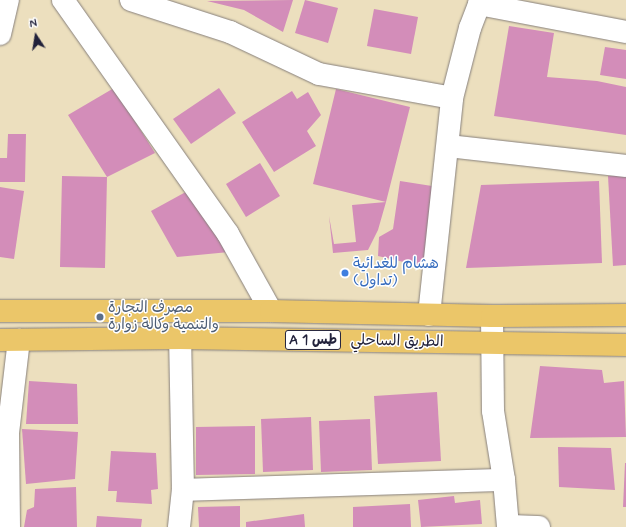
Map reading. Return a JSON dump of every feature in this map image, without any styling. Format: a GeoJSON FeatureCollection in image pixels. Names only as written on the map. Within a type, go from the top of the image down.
{"type":"FeatureCollection","features":[{"type":"Feature","properties":{"kind":"highway","name":"الطريق الساحلي"},"geometry":{"type":"LineString","coordinates":[[0,311],[270,311],[492,316],[626,315]]}},
{"type":"Feature","properties":{"kind":"highway","name":"الطريق الساحلي"},"geometry":{"type":"LineString","coordinates":[[10,340],[180,338],[626,345]]}},
{"type":"Feature","properties":{"kind":"street"},"geometry":{"type":"LineString","coordinates":[[0,34],[8,0]]}},
{"type":"Feature","properties":{"kind":"street"},"geometry":{"type":"LineString","coordinates":[[62,0],[228,234],[270,311]]}},
{"type":"Feature","properties":{"kind":"street"},"geometry":{"type":"LineString","coordinates":[[131,0],[230,32],[287,61],[319,74],[452,98]]}},
{"type":"Feature","properties":{"kind":"street"},"geometry":{"type":"LineString","coordinates":[[430,315],[452,98],[470,28],[480,2],[626,32]]}},
{"type":"Feature","properties":{"kind":"street"},"geometry":{"type":"LineString","coordinates":[[448,146],[626,166]]}},
{"type":"Feature","properties":{"kind":"street"},"geometry":{"type":"LineString","coordinates":[[492,316],[491,343],[493,411],[504,480],[508,526],[539,527]]}},
{"type":"Feature","properties":{"kind":"street"},"geometry":{"type":"LineString","coordinates":[[179,527],[183,490],[180,338]]}},
{"type":"Feature","properties":{"kind":"street"},"geometry":{"type":"LineString","coordinates":[[10,340],[8,432],[10,527]]}},
{"type":"Feature","properties":{"kind":"street"},"geometry":{"type":"LineString","coordinates":[[183,490],[504,480]]}},
{"type":"Feature","properties":{"kind":"building"},"geometry":{"type":"Polygon","coordinates":[[[293,0],[283,32],[244,10],[207,1],[293,0]]]}},
{"type":"Feature","properties":{"kind":"building"},"geometry":{"type":"Polygon","coordinates":[[[305,0],[338,8],[328,43],[295,33],[305,0]]]}},
{"type":"Feature","properties":{"kind":"building"},"geometry":{"type":"Polygon","coordinates":[[[374,9],[418,17],[411,54],[367,46],[374,9]]]}},
{"type":"Feature","properties":{"kind":"building"},"geometry":{"type":"Polygon","coordinates":[[[509,26],[554,33],[547,77],[597,81],[626,87],[626,135],[494,116],[509,26]]]}},
{"type":"Feature","properties":{"kind":"building"},"geometry":{"type":"Polygon","coordinates":[[[605,47],[626,50],[626,79],[600,75],[605,47]]]}},
{"type":"Feature","properties":{"kind":"building"},"geometry":{"type":"Polygon","coordinates":[[[114,88],[155,153],[107,177],[68,115],[114,88]]]}},
{"type":"Feature","properties":{"kind":"building"},"geometry":{"type":"Polygon","coordinates":[[[219,88],[236,113],[191,144],[173,119],[219,88]]]}},
{"type":"Feature","properties":{"kind":"building"},"geometry":{"type":"Polygon","coordinates":[[[336,89],[410,107],[386,202],[313,184],[336,89]]]}},
{"type":"Feature","properties":{"kind":"building"},"geometry":{"type":"Polygon","coordinates":[[[292,91],[297,99],[308,92],[321,115],[307,131],[316,146],[274,172],[242,122],[292,91]]]}},
{"type":"Feature","properties":{"kind":"building"},"geometry":{"type":"Polygon","coordinates":[[[8,134],[26,134],[25,182],[0,182],[0,158],[7,158],[8,134]]]}},
{"type":"Feature","properties":{"kind":"building"},"geometry":{"type":"Polygon","coordinates":[[[260,163],[280,196],[246,217],[226,184],[260,163]]]}},
{"type":"Feature","properties":{"kind":"building"},"geometry":{"type":"Polygon","coordinates":[[[626,175],[626,265],[613,266],[608,176],[626,175]]]}},
{"type":"Feature","properties":{"kind":"building"},"geometry":{"type":"Polygon","coordinates":[[[62,176],[107,177],[105,268],[60,267],[62,176]]]}},
{"type":"Feature","properties":{"kind":"building"},"geometry":{"type":"Polygon","coordinates":[[[400,181],[432,186],[425,267],[378,256],[379,237],[393,229],[400,181]]]}},
{"type":"Feature","properties":{"kind":"building"},"geometry":{"type":"Polygon","coordinates":[[[599,181],[602,263],[466,268],[481,185],[599,181]]]}},
{"type":"Feature","properties":{"kind":"building"},"geometry":{"type":"Polygon","coordinates":[[[0,187],[24,191],[14,259],[0,257],[0,187]]]}},
{"type":"Feature","properties":{"kind":"building"},"geometry":{"type":"Polygon","coordinates":[[[193,188],[229,252],[177,257],[151,211],[193,188]]]}},
{"type":"Feature","properties":{"kind":"building"},"geometry":{"type":"Polygon","coordinates":[[[386,202],[378,230],[368,250],[333,253],[329,216],[334,244],[356,242],[352,205],[386,202]]]}},
{"type":"Feature","properties":{"kind":"building"},"geometry":{"type":"Polygon","coordinates":[[[540,366],[602,370],[604,383],[624,381],[626,437],[530,438],[540,366]]]}},
{"type":"Feature","properties":{"kind":"building"},"geometry":{"type":"Polygon","coordinates":[[[29,381],[77,384],[78,424],[26,424],[29,381]]]}},
{"type":"Feature","properties":{"kind":"building"},"geometry":{"type":"Polygon","coordinates":[[[437,392],[441,461],[378,464],[374,396],[437,392]]]}},
{"type":"Feature","properties":{"kind":"building"},"geometry":{"type":"Polygon","coordinates":[[[311,417],[313,470],[263,472],[261,419],[311,417]]]}},
{"type":"Feature","properties":{"kind":"building"},"geometry":{"type":"Polygon","coordinates":[[[370,419],[372,470],[321,472],[319,421],[370,419]]]}},
{"type":"Feature","properties":{"kind":"building"},"geometry":{"type":"Polygon","coordinates":[[[255,426],[255,474],[196,475],[196,427],[255,426]]]}},
{"type":"Feature","properties":{"kind":"building"},"geometry":{"type":"Polygon","coordinates":[[[22,429],[78,432],[75,479],[26,484],[22,429]]]}},
{"type":"Feature","properties":{"kind":"building"},"geometry":{"type":"Polygon","coordinates":[[[558,447],[611,448],[615,490],[559,487],[558,447]]]}},
{"type":"Feature","properties":{"kind":"building"},"geometry":{"type":"Polygon","coordinates":[[[111,451],[156,453],[158,489],[151,490],[152,504],[116,502],[117,491],[108,491],[111,451]]]}},
{"type":"Feature","properties":{"kind":"building"},"geometry":{"type":"Polygon","coordinates":[[[625,463],[626,507],[623,507],[625,463]]]}},
{"type":"Feature","properties":{"kind":"building"},"geometry":{"type":"Polygon","coordinates":[[[76,487],[77,527],[24,527],[27,510],[34,507],[35,489],[76,487]]]}},
{"type":"Feature","properties":{"kind":"building"},"geometry":{"type":"Polygon","coordinates":[[[454,496],[455,503],[480,500],[482,524],[421,527],[418,500],[454,496]]]}},
{"type":"Feature","properties":{"kind":"building"},"geometry":{"type":"Polygon","coordinates":[[[410,504],[411,527],[353,527],[353,507],[410,504]]]}},
{"type":"Feature","properties":{"kind":"building"},"geometry":{"type":"Polygon","coordinates":[[[240,506],[240,527],[199,527],[198,507],[240,506]]]}},
{"type":"Feature","properties":{"kind":"building"},"geometry":{"type":"Polygon","coordinates":[[[304,514],[305,527],[246,527],[246,522],[304,514]]]}},
{"type":"Feature","properties":{"kind":"building"},"geometry":{"type":"Polygon","coordinates":[[[97,516],[142,519],[141,527],[96,527],[97,516]]]}},
{"type":"Feature","properties":{"kind":"place","name":"هشام للغدائية (تداول)"},"geometry":{"type":"Point","coordinates":[345,273]}},
{"type":"Feature","properties":{"kind":"place","name":"مصرف التجارة والتنمية وكالة زوارة"},"geometry":{"type":"Point","coordinates":[100,317]}}]}
